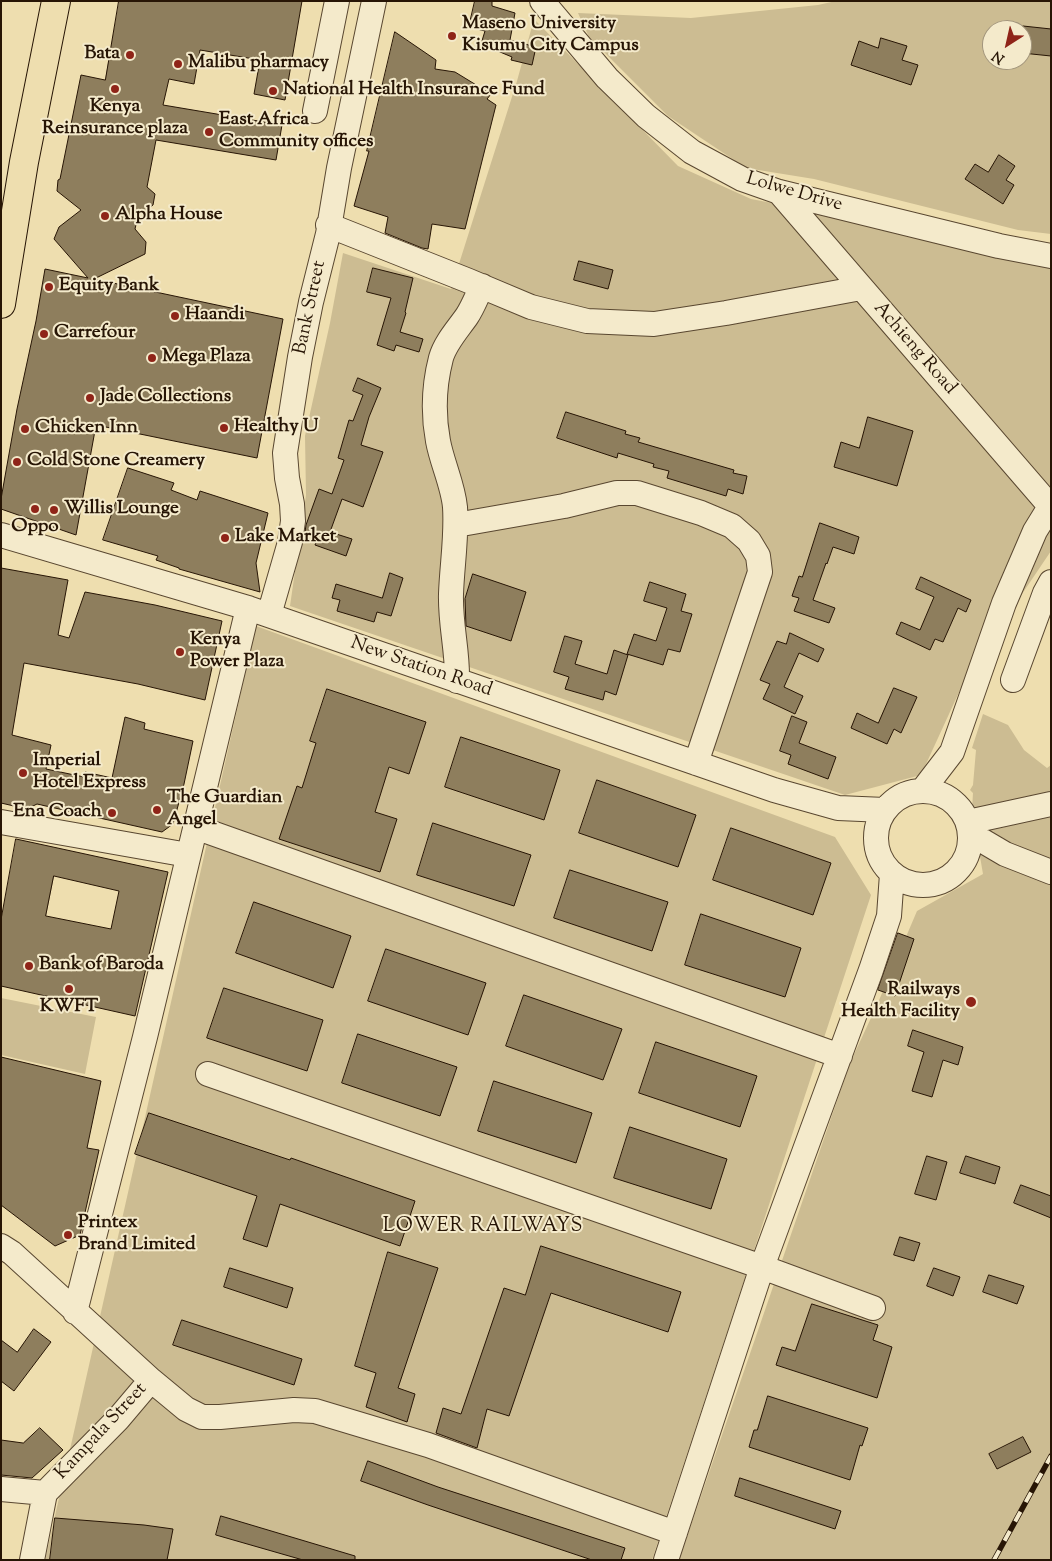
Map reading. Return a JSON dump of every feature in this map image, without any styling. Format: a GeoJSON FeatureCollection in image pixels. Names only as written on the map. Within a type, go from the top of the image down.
{"type":"FeatureCollection","features":[{"type":"Feature","properties":{"kind":"main road"},"geometry":{"type":"LineString","coordinates":[[1,229],[12,161],[43,1]]}},
{"type":"Feature","properties":{"kind":"main road"},"geometry":{"type":"LineString","coordinates":[[1,304],[24,162],[56,1]]}},
{"type":"Feature","properties":{"kind":"street"},"geometry":{"type":"LineString","coordinates":[[315,112],[337,1]]}},
{"type":"Feature","properties":{"kind":"street","name":"Bank Street"},"geometry":{"type":"LineString","coordinates":[[75,1312],[145,1037],[195,827],[259,611],[290,542],[293,521],[285,453],[300,357],[328,234],[328,225],[374,1]]}},
{"type":"Feature","properties":{"kind":"street","name":"Lolwe Drive"},"geometry":{"type":"LineString","coordinates":[[542,1],[607,78],[646,116],[692,152],[742,179],[779,192],[998,246],[1051,256]]}},
{"type":"Feature","properties":{"kind":"street","name":"Achieng Road"},"geometry":{"type":"LineString","coordinates":[[779,192],[1050,506],[1035,531],[1004,603],[952,752]]}},
{"type":"Feature","properties":{"kind":"street"},"geometry":{"type":"LineString","coordinates":[[328,225],[531,307],[587,321],[654,324],[862,288]]}},
{"type":"Feature","properties":{"kind":"street"},"geometry":{"type":"LineString","coordinates":[[457,681],[458,666],[450,594],[456,525],[455,505],[438,440],[434,410],[436,380],[442,356],[454,333],[468,315],[482,286]]}},
{"type":"Feature","properties":{"kind":"street"},"geometry":{"type":"LineString","coordinates":[[456,525],[564,506],[617,493],[636,493],[701,513],[732,526],[749,541],[758,556],[760,572],[696,763]]}},
{"type":"Feature","properties":{"kind":"street","name":"New Station Road"},"geometry":{"type":"LineString","coordinates":[[1,535],[259,611],[774,790],[838,808],[885,810]]}},
{"type":"Feature","properties":{"kind":"street"},"geometry":{"type":"LineString","coordinates":[[1013,680],[1045,593],[1051,582]]}},
{"type":"Feature","properties":{"kind":"street"},"geometry":{"type":"LineString","coordinates":[[922,791],[952,752]]}},
{"type":"Feature","properties":{"kind":"street"},"geometry":{"type":"LineString","coordinates":[[952,752],[955,803]]}},
{"type":"Feature","properties":{"kind":"street"},"geometry":{"type":"LineString","coordinates":[[922,791],[934,792],[945,796],[955,803],[962,812],[969,828],[969,852],[966,861],[944,881],[930,886],[916,885],[903,881],[892,874],[876,848],[877,828],[885,810],[895,800],[908,793],[922,791]]}},
{"type":"Feature","properties":{"kind":"street"},"geometry":{"type":"LineString","coordinates":[[969,828],[1051,804]]}},
{"type":"Feature","properties":{"kind":"street","name":"New Station Road"},"geometry":{"type":"LineString","coordinates":[[838,808],[876,837]]}},
{"type":"Feature","properties":{"kind":"street"},"geometry":{"type":"LineString","coordinates":[[1,822],[188,855]]}},
{"type":"Feature","properties":{"kind":"street"},"geometry":{"type":"LineString","coordinates":[[195,827],[840,1056]]}},
{"type":"Feature","properties":{"kind":"street"},"geometry":{"type":"LineString","coordinates":[[969,828],[1004,854],[1051,872]]}},
{"type":"Feature","properties":{"kind":"street"},"geometry":{"type":"LineString","coordinates":[[966,861],[1004,854]]}},
{"type":"Feature","properties":{"kind":"street"},"geometry":{"type":"LineString","coordinates":[[666,1560],[762,1267],[840,1056],[889,916],[892,874]]}},
{"type":"Feature","properties":{"kind":"street"},"geometry":{"type":"LineString","coordinates":[[889,916],[916,885]]}},
{"type":"Feature","properties":{"kind":"street"},"geometry":{"type":"LineString","coordinates":[[208,1074],[762,1267],[873,1308]]}},
{"type":"Feature","properties":{"kind":"street","name":"Kampala Street"},"geometry":{"type":"LineString","coordinates":[[1,1246],[12,1253],[151,1380],[118,1419],[45,1494],[32,1560]]}},
{"type":"Feature","properties":{"kind":"street"},"geometry":{"type":"LineString","coordinates":[[151,1380],[186,1410],[202,1417],[220,1418],[294,1410],[315,1411],[428,1445],[675,1533]]}},
{"type":"Feature","properties":{"kind":"street"},"geometry":{"type":"LineString","coordinates":[[1,1488],[45,1494]]}},
{"type":"Feature","properties":{"kind":"shaded area"},"geometry":{"type":"Polygon","coordinates":[[[836,1],[1051,1],[1051,234],[1018,230],[814,179],[746,168],[668,116],[589,37],[578,13],[691,18],[818,5],[836,1]]]}},
{"type":"Feature","properties":{"kind":"shaded area"},"geometry":{"type":"Polygon","coordinates":[[[534,19],[678,166],[751,199],[1051,256],[1051,551],[966,677],[921,775],[845,795],[290,606],[306,495],[305,436],[330,323],[343,253],[451,289],[517,81],[534,19]]]}},
{"type":"Feature","properties":{"kind":"shaded area"},"geometry":{"type":"Polygon","coordinates":[[[256,626],[835,837],[871,895],[652,1560],[45,1560],[256,626]]]}},
{"type":"Feature","properties":{"kind":"shaded area"},"geometry":{"type":"Polygon","coordinates":[[[983,714],[1008,725],[1024,750],[1047,768],[1051,765],[1051,1560],[679,1560],[850,1063],[917,911],[983,874],[972,810],[973,793],[970,790],[973,785],[976,750],[972,748],[983,714]]]}},
{"type":"Feature","properties":{"kind":"shaded area"},"geometry":{"type":"Polygon","coordinates":[[[1,998],[96,1017],[85,1074],[1,1055],[1,998]]]}},
{"type":"Feature","properties":{"kind":"building"},"geometry":{"type":"Polygon","coordinates":[[[119,1],[302,1],[285,100],[254,94],[260,60],[200,50],[194,84],[169,79],[163,105],[282,125],[276,160],[156,140],[147,187],[155,194],[153,205],[138,216],[135,229],[146,242],[145,254],[94,279],[283,319],[257,458],[96,425],[76,535],[1,509],[1,499],[45,269],[88,278],[54,239],[59,227],[81,210],[57,191],[58,180],[60,179],[81,75],[105,80],[119,1]]]}},
{"type":"Feature","properties":{"kind":"building"},"geometry":{"type":"Polygon","coordinates":[[[475,1],[492,1],[492,6],[515,13],[510,40],[536,47],[532,65],[511,60],[512,57],[481,44],[485,31],[469,27],[475,1]]]}},
{"type":"Feature","properties":{"kind":"building"},"geometry":{"type":"Polygon","coordinates":[[[1032,27],[1051,29],[1051,56],[1032,54],[1032,27]]]}},
{"type":"Feature","properties":{"kind":"building"},"geometry":{"type":"Polygon","coordinates":[[[395,32],[436,60],[435,69],[455,72],[491,94],[487,99],[496,105],[465,229],[432,224],[428,249],[385,233],[388,217],[354,206],[369,151],[367,151],[395,32]]]}},
{"type":"Feature","properties":{"kind":"building"},"geometry":{"type":"Polygon","coordinates":[[[881,38],[907,46],[902,60],[918,65],[911,85],[851,65],[859,41],[878,48],[881,38]]]}},
{"type":"Feature","properties":{"kind":"building"},"geometry":{"type":"Polygon","coordinates":[[[999,155],[1015,166],[1006,180],[1014,185],[1003,204],[965,179],[975,164],[988,172],[999,155]]]}},
{"type":"Feature","properties":{"kind":"building"},"geometry":{"type":"Polygon","coordinates":[[[579,261],[613,270],[608,289],[574,280],[579,261]]]}},
{"type":"Feature","properties":{"kind":"building"},"geometry":{"type":"Polygon","coordinates":[[[373,268],[413,278],[400,332],[423,339],[419,352],[396,345],[394,351],[377,345],[391,298],[367,292],[373,268]]]}},
{"type":"Feature","properties":{"kind":"building"},"geometry":{"type":"Polygon","coordinates":[[[358,378],[381,388],[369,417],[361,445],[383,452],[363,507],[342,499],[330,532],[352,539],[346,556],[315,545],[318,536],[305,532],[319,489],[332,494],[344,460],[338,458],[349,420],[353,421],[363,395],[353,391],[358,378]]]}},
{"type":"Feature","properties":{"kind":"building"},"geometry":{"type":"Polygon","coordinates":[[[566,412],[626,431],[625,434],[640,438],[638,442],[734,470],[733,473],[747,476],[743,494],[728,489],[726,496],[667,478],[669,471],[653,467],[654,464],[618,453],[617,458],[557,438],[566,412]]]}},
{"type":"Feature","properties":{"kind":"building"},"geometry":{"type":"Polygon","coordinates":[[[868,417],[913,431],[897,486],[834,467],[841,442],[859,448],[868,417]]]}},
{"type":"Feature","properties":{"kind":"building"},"geometry":{"type":"Polygon","coordinates":[[[128,468],[174,483],[171,490],[197,500],[200,491],[268,513],[256,563],[260,592],[179,569],[156,560],[158,556],[103,540],[128,468]]]}},
{"type":"Feature","properties":{"kind":"building"},"geometry":{"type":"Polygon","coordinates":[[[820,523],[859,537],[854,554],[833,547],[813,600],[835,608],[829,623],[794,611],[799,598],[792,596],[799,576],[802,577],[820,523]]]}},
{"type":"Feature","properties":{"kind":"building"},"geometry":{"type":"Polygon","coordinates":[[[1,568],[68,580],[58,635],[69,638],[85,592],[155,605],[222,621],[205,700],[138,684],[24,663],[12,735],[51,745],[46,769],[84,777],[85,772],[112,778],[125,717],[145,723],[144,729],[193,741],[173,824],[162,832],[37,804],[27,809],[1,803],[1,568]]]}},
{"type":"Feature","properties":{"kind":"building"},"geometry":{"type":"Polygon","coordinates":[[[390,573],[403,578],[391,616],[377,612],[374,622],[337,611],[340,600],[332,598],[336,584],[382,598],[390,573]]]}},
{"type":"Feature","properties":{"kind":"building"},"geometry":{"type":"Polygon","coordinates":[[[473,574],[526,592],[511,641],[466,626],[465,599],[473,574]]]}},
{"type":"Feature","properties":{"kind":"building"},"geometry":{"type":"Polygon","coordinates":[[[921,577],[971,600],[966,612],[958,608],[943,642],[935,639],[930,650],[896,634],[901,622],[920,630],[934,597],[916,589],[921,577]]]}},
{"type":"Feature","properties":{"kind":"building"},"geometry":{"type":"Polygon","coordinates":[[[650,582],[686,594],[681,611],[692,614],[680,652],[668,649],[663,665],[627,654],[634,634],[656,641],[667,608],[644,601],[650,582]]]}},
{"type":"Feature","properties":{"kind":"building"},"geometry":{"type":"Polygon","coordinates":[[[790,633],[824,649],[818,662],[799,653],[784,687],[803,696],[795,714],[763,699],[770,684],[760,680],[777,641],[786,644],[790,633]]]}},
{"type":"Feature","properties":{"kind":"building"},"geometry":{"type":"Polygon","coordinates":[[[565,636],[582,641],[575,664],[607,674],[614,650],[628,655],[616,695],[605,691],[603,700],[565,689],[569,677],[554,672],[565,636]]]}},
{"type":"Feature","properties":{"kind":"building"},"geometry":{"type":"Polygon","coordinates":[[[894,688],[917,697],[901,733],[894,729],[887,744],[851,728],[857,713],[878,723],[894,688]]]}},
{"type":"Feature","properties":{"kind":"building"},"geometry":{"type":"Polygon","coordinates":[[[327,689],[426,722],[409,774],[389,767],[375,812],[397,819],[380,872],[279,839],[297,786],[302,788],[316,743],[310,741],[327,689]]]}},
{"type":"Feature","properties":{"kind":"building"},"geometry":{"type":"Polygon","coordinates":[[[792,716],[807,722],[799,743],[836,757],[828,779],[788,764],[791,755],[780,751],[792,716]]]}},
{"type":"Feature","properties":{"kind":"building"},"geometry":{"type":"Polygon","coordinates":[[[461,737],[560,770],[544,820],[445,787],[461,737]]]}},
{"type":"Feature","properties":{"kind":"building"},"geometry":{"type":"Polygon","coordinates":[[[597,780],[696,815],[678,867],[579,833],[597,780]]]}},
{"type":"Feature","properties":{"kind":"building"},"geometry":{"type":"Polygon","coordinates":[[[433,823],[531,855],[514,906],[417,875],[433,823]]]}},
{"type":"Feature","properties":{"kind":"building"},"geometry":{"type":"Polygon","coordinates":[[[731,828],[831,863],[813,915],[713,880],[731,828]]]}},
{"type":"Feature","properties":{"kind":"building"},"geometry":{"type":"Polygon","coordinates":[[[16,839],[168,872],[135,1016],[1,986],[1,920],[16,839]],[[54,876],[46,916],[111,929],[119,891],[54,876]]]}},
{"type":"Feature","properties":{"kind":"building"},"geometry":{"type":"Polygon","coordinates":[[[570,870],[668,902],[652,951],[554,918],[570,870]]]}},
{"type":"Feature","properties":{"kind":"building"},"geometry":{"type":"Polygon","coordinates":[[[254,902],[351,936],[333,988],[236,953],[254,902]]]}},
{"type":"Feature","properties":{"kind":"building"},"geometry":{"type":"Polygon","coordinates":[[[701,914],[801,948],[785,997],[685,965],[701,914]]]}},
{"type":"Feature","properties":{"kind":"building"},"geometry":{"type":"Polygon","coordinates":[[[898,933],[914,939],[895,996],[878,990],[898,933]]]}},
{"type":"Feature","properties":{"kind":"building"},"geometry":{"type":"Polygon","coordinates":[[[386,949],[486,983],[468,1035],[368,1001],[386,949]]]}},
{"type":"Feature","properties":{"kind":"building"},"geometry":{"type":"Polygon","coordinates":[[[224,988],[323,1020],[307,1071],[207,1038],[224,988]]]}},
{"type":"Feature","properties":{"kind":"building"},"geometry":{"type":"Polygon","coordinates":[[[524,995],[622,1029],[603,1080],[506,1046],[524,995]]]}},
{"type":"Feature","properties":{"kind":"building"},"geometry":{"type":"Polygon","coordinates":[[[913,1030],[963,1047],[958,1065],[943,1060],[932,1097],[912,1091],[924,1052],[908,1046],[913,1030]]]}},
{"type":"Feature","properties":{"kind":"building"},"geometry":{"type":"Polygon","coordinates":[[[358,1034],[457,1067],[440,1116],[342,1083],[358,1034]]]}},
{"type":"Feature","properties":{"kind":"building"},"geometry":{"type":"Polygon","coordinates":[[[656,1042],[757,1076],[740,1127],[639,1093],[656,1042]]]}},
{"type":"Feature","properties":{"kind":"building"},"geometry":{"type":"Polygon","coordinates":[[[1,1057],[101,1081],[87,1148],[99,1150],[80,1235],[55,1246],[1,1205],[1,1057]]]}},
{"type":"Feature","properties":{"kind":"building"},"geometry":{"type":"Polygon","coordinates":[[[494,1081],[592,1113],[576,1163],[478,1131],[494,1081]]]}},
{"type":"Feature","properties":{"kind":"building"},"geometry":{"type":"Polygon","coordinates":[[[149,1113],[290,1160],[291,1158],[415,1201],[400,1246],[280,1204],[267,1247],[243,1239],[257,1196],[135,1154],[149,1113]]]}},
{"type":"Feature","properties":{"kind":"building"},"geometry":{"type":"Polygon","coordinates":[[[630,1127],[727,1159],[711,1209],[614,1178],[630,1127]]]}},
{"type":"Feature","properties":{"kind":"building"},"geometry":{"type":"Polygon","coordinates":[[[927,1156],[947,1162],[936,1200],[915,1194],[927,1156]]]}},
{"type":"Feature","properties":{"kind":"building"},"geometry":{"type":"Polygon","coordinates":[[[966,1156],[1000,1167],[995,1184],[960,1173],[966,1156]]]}},
{"type":"Feature","properties":{"kind":"building"},"geometry":{"type":"Polygon","coordinates":[[[1021,1185],[1051,1196],[1051,1218],[1014,1203],[1021,1185]]]}},
{"type":"Feature","properties":{"kind":"building"},"geometry":{"type":"Polygon","coordinates":[[[900,1237],[920,1243],[914,1261],[894,1255],[900,1237]]]}},
{"type":"Feature","properties":{"kind":"building"},"geometry":{"type":"Polygon","coordinates":[[[541,1246],[681,1292],[668,1332],[551,1293],[509,1416],[487,1409],[477,1448],[436,1433],[443,1408],[461,1414],[504,1288],[525,1295],[541,1246]]]}},
{"type":"Feature","properties":{"kind":"building"},"geometry":{"type":"Polygon","coordinates":[[[388,1252],[438,1268],[398,1388],[415,1394],[407,1422],[366,1407],[376,1373],[355,1366],[388,1252]]]}},
{"type":"Feature","properties":{"kind":"building"},"geometry":{"type":"Polygon","coordinates":[[[230,1268],[293,1288],[287,1308],[224,1287],[230,1268]]]}},
{"type":"Feature","properties":{"kind":"building"},"geometry":{"type":"Polygon","coordinates":[[[934,1268],[960,1277],[953,1296],[927,1286],[934,1268]]]}},
{"type":"Feature","properties":{"kind":"building"},"geometry":{"type":"Polygon","coordinates":[[[989,1275],[1024,1286],[1017,1304],[983,1292],[989,1275]]]}},
{"type":"Feature","properties":{"kind":"building"},"geometry":{"type":"Polygon","coordinates":[[[812,1304],[878,1325],[873,1340],[892,1347],[877,1398],[776,1365],[782,1347],[795,1351],[812,1304]]]}},
{"type":"Feature","properties":{"kind":"building"},"geometry":{"type":"Polygon","coordinates":[[[182,1320],[302,1359],[294,1385],[173,1345],[182,1320]]]}},
{"type":"Feature","properties":{"kind":"building"},"geometry":{"type":"Polygon","coordinates":[[[34,1329],[51,1342],[14,1391],[1,1381],[1,1340],[17,1352],[34,1329]]]}},
{"type":"Feature","properties":{"kind":"building"},"geometry":{"type":"Polygon","coordinates":[[[768,1396],[868,1428],[862,1446],[860,1445],[850,1480],[749,1447],[754,1430],[757,1430],[768,1396]]]}},
{"type":"Feature","properties":{"kind":"building"},"geometry":{"type":"Polygon","coordinates":[[[40,1428],[63,1450],[32,1478],[1,1475],[1,1440],[23,1443],[40,1428]]]}},
{"type":"Feature","properties":{"kind":"building"},"geometry":{"type":"Polygon","coordinates":[[[1023,1437],[1031,1452],[997,1469],[989,1454],[1023,1437]]]}},
{"type":"Feature","properties":{"kind":"building"},"geometry":{"type":"Polygon","coordinates":[[[368,1461],[438,1487],[625,1548],[621,1560],[592,1560],[361,1481],[368,1461]]]}},
{"type":"Feature","properties":{"kind":"building"},"geometry":{"type":"Polygon","coordinates":[[[740,1478],[841,1511],[835,1529],[735,1496],[740,1478]]]}},
{"type":"Feature","properties":{"kind":"building"},"geometry":{"type":"Polygon","coordinates":[[[221,1516],[355,1556],[355,1560],[303,1560],[216,1535],[221,1516]]]}},
{"type":"Feature","properties":{"kind":"building"},"geometry":{"type":"Polygon","coordinates":[[[55,1518],[173,1529],[167,1560],[50,1560],[55,1518]]]}},
{"type":"Feature","properties":{"kind":"railway"},"geometry":{"type":"LineString","coordinates":[[994,1560],[1051,1456]]}},
{"type":"Feature","properties":{"kind":"place","name":"Maseno University Kisumu City Campus"},"geometry":{"type":"Point","coordinates":[452,36]}},
{"type":"Feature","properties":{"kind":"place","name":"Bata"},"geometry":{"type":"Point","coordinates":[130,55]}},
{"type":"Feature","properties":{"kind":"place","name":"Malibu pharmacy"},"geometry":{"type":"Point","coordinates":[178,64]}},
{"type":"Feature","properties":{"kind":"place","name":"Kenya Reinsurance plaza"},"geometry":{"type":"Point","coordinates":[115,89]}},
{"type":"Feature","properties":{"kind":"place","name":"National Health Insurance Fund"},"geometry":{"type":"Point","coordinates":[273,91]}},
{"type":"Feature","properties":{"kind":"place","name":"East Africa Community offices"},"geometry":{"type":"Point","coordinates":[209,132]}},
{"type":"Feature","properties":{"kind":"place","name":"Alpha House"},"geometry":{"type":"Point","coordinates":[105,216]}},
{"type":"Feature","properties":{"kind":"place","name":"Equity Bank"},"geometry":{"type":"Point","coordinates":[49,287]}},
{"type":"Feature","properties":{"kind":"place","name":"Haandi"},"geometry":{"type":"Point","coordinates":[175,316]}},
{"type":"Feature","properties":{"kind":"place","name":"Carrefour"},"geometry":{"type":"Point","coordinates":[44,334]}},
{"type":"Feature","properties":{"kind":"place","name":"Mega Plaza"},"geometry":{"type":"Point","coordinates":[152,358]}},
{"type":"Feature","properties":{"kind":"place","name":"Jade Collections"},"geometry":{"type":"Point","coordinates":[90,398]}},
{"type":"Feature","properties":{"kind":"place","name":"Healthy U"},"geometry":{"type":"Point","coordinates":[224,428]}},
{"type":"Feature","properties":{"kind":"place","name":"Chicken Inn"},"geometry":{"type":"Point","coordinates":[25,429]}},
{"type":"Feature","properties":{"kind":"place","name":"Cold Stone Creamery"},"geometry":{"type":"Point","coordinates":[17,462]}},
{"type":"Feature","properties":{"kind":"place","name":"Oppo"},"geometry":{"type":"Point","coordinates":[35,509]}},
{"type":"Feature","properties":{"kind":"place","name":"Willis Lounge"},"geometry":{"type":"Point","coordinates":[54,510]}},
{"type":"Feature","properties":{"kind":"place","name":"Lake Market"},"geometry":{"type":"Point","coordinates":[225,538]}},
{"type":"Feature","properties":{"kind":"place","name":"Kenya Power Plaza"},"geometry":{"type":"Point","coordinates":[180,652]}},
{"type":"Feature","properties":{"kind":"place","name":"Imperial Hotel Express"},"geometry":{"type":"Point","coordinates":[23,773]}},
{"type":"Feature","properties":{"kind":"place","name":"The Guardian Angel"},"geometry":{"type":"Point","coordinates":[157,810]}},
{"type":"Feature","properties":{"kind":"place","name":"Ena Coach"},"geometry":{"type":"Point","coordinates":[112,813]}},
{"type":"Feature","properties":{"kind":"place","name":"Bank of Baroda"},"geometry":{"type":"Point","coordinates":[29,966]}},
{"type":"Feature","properties":{"kind":"place","name":"KWFT"},"geometry":{"type":"Point","coordinates":[69,989]}},
{"type":"Feature","properties":{"kind":"place","name":"Railways Health Facility"},"geometry":{"type":"Point","coordinates":[971,1002]}},
{"type":"Feature","properties":{"kind":"place","name":"Printex Brand Limited"},"geometry":{"type":"Point","coordinates":[68,1235]}},
{"type":"Feature","properties":{"kind":"district","name":"LOWER RAILWAYS"},"geometry":{"type":"Point","coordinates":[483,1228]}}]}
